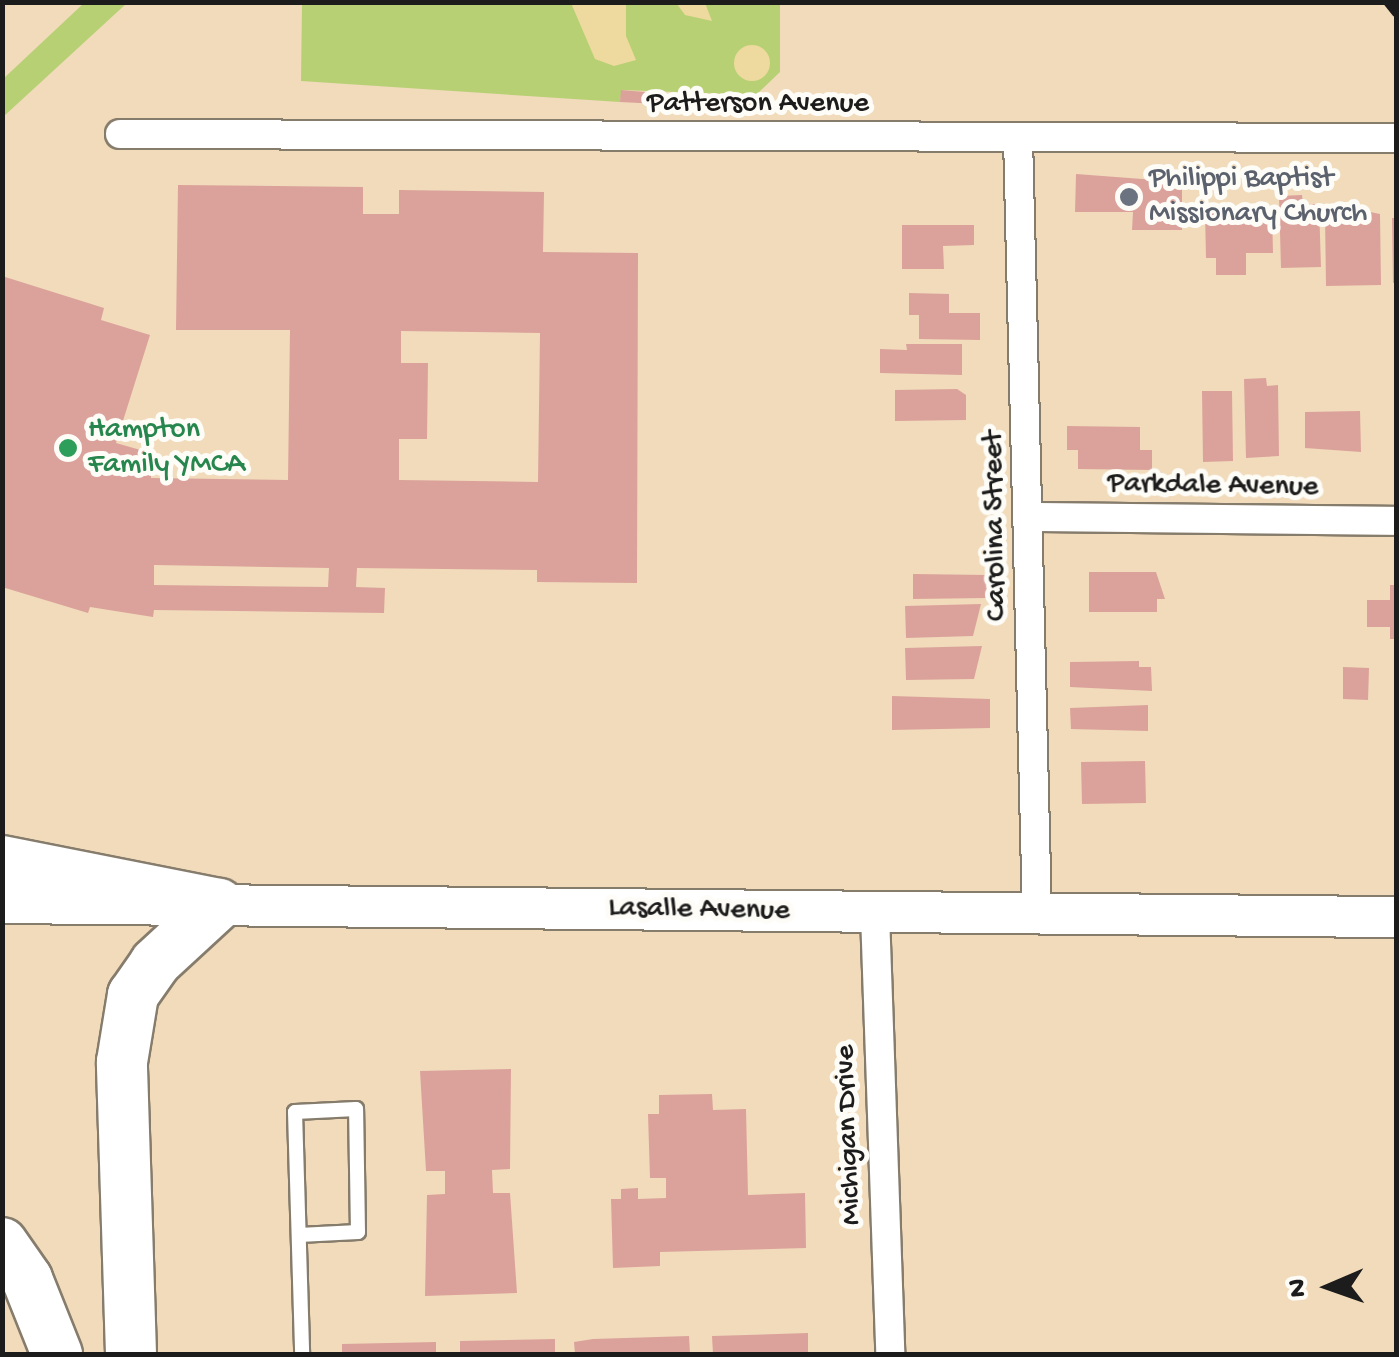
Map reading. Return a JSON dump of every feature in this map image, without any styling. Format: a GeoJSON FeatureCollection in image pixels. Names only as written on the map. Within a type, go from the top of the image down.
{"type":"FeatureCollection","features":[{"type":"Feature","properties":{"kind":"highway"},"geometry":{"type":"LineString","coordinates":[[2,861],[219,904]]}},
{"type":"Feature","properties":{"kind":"highway"},"geometry":{"type":"LineString","coordinates":[[130,1354],[122,1062],[133,995],[155,963],[219,904]]}},
{"type":"Feature","properties":{"kind":"highway"},"geometry":{"type":"LineString","coordinates":[[2,1243],[27,1279],[57,1354]]}},
{"type":"Feature","properties":{"kind":"main road","name":"Lasalle Avenue"},"geometry":{"type":"LineString","coordinates":[[2,902],[875,914],[1396,916]]}},
{"type":"Feature","properties":{"kind":"street","name":"Patterson Avenue"},"geometry":{"type":"LineString","coordinates":[[120,134],[1396,138]]}},
{"type":"Feature","properties":{"kind":"street","name":"Carolina Street"},"geometry":{"type":"LineString","coordinates":[[1018,137],[1030,518],[1036,914]]}},
{"type":"Feature","properties":{"kind":"street","name":"Parkdale Avenue"},"geometry":{"type":"LineString","coordinates":[[1030,518],[1396,521]]}},
{"type":"Feature","properties":{"kind":"street","name":"Michigan Drive"},"geometry":{"type":"LineString","coordinates":[[875,914],[890,1354]]}},
{"type":"Feature","properties":{"kind":"lane"},"geometry":{"type":"LineString","coordinates":[[299,1235],[358,1232],[356,1109],[295,1112],[302,1354]]}},
{"type":"Feature","properties":{"kind":"green space"},"geometry":{"type":"Polygon","coordinates":[[[84,3],[127,3],[3,117],[3,79],[84,3]]]}},
{"type":"Feature","properties":{"kind":"green space"},"geometry":{"type":"Polygon","coordinates":[[[302,3],[780,3],[780,72],[756,95],[622,90],[620,102],[301,81],[302,3]]]}},
{"type":"Feature","properties":{"kind":"sand"},"geometry":{"type":"Polygon","coordinates":[[[571,3],[626,3],[626,36],[636,60],[614,66],[595,59],[571,3]]]}},
{"type":"Feature","properties":{"kind":"sand"},"geometry":{"type":"Polygon","coordinates":[[[705,3],[712,21],[685,15],[677,4],[705,3]]]}},
{"type":"Feature","properties":{"kind":"sand"},"geometry":{"type":"Polygon","coordinates":[[[752,45],[765,50],[770,63],[765,76],[752,81],[739,76],[734,63],[739,50],[752,45]]]}},
{"type":"Feature","properties":{"kind":"building"},"geometry":{"type":"Polygon","coordinates":[[[621,90],[658,93],[658,104],[620,102],[621,90]]]}},
{"type":"Feature","properties":{"kind":"building","name":"Philippi Baptist Missionary Church"},"geometry":{"type":"Polygon","coordinates":[[[1076,174],[1182,182],[1182,230],[1132,230],[1133,212],[1075,212],[1076,174]]]}},
{"type":"Feature","properties":{"kind":"building"},"geometry":{"type":"Polygon","coordinates":[[[178,185],[363,187],[363,214],[399,214],[399,190],[544,192],[543,252],[638,253],[637,583],[537,582],[537,570],[357,568],[356,587],[385,588],[384,613],[154,610],[153,617],[90,607],[88,613],[2,587],[2,276],[104,308],[101,320],[150,335],[116,443],[151,453],[151,478],[288,480],[290,330],[176,330],[178,185]],[[401,331],[401,363],[428,363],[427,439],[399,439],[399,480],[538,482],[540,333],[401,331]],[[154,565],[154,585],[328,587],[329,568],[154,565]]]}},
{"type":"Feature","properties":{"kind":"building"},"geometry":{"type":"Polygon","coordinates":[[[1302,195],[1303,204],[1319,204],[1321,267],[1281,268],[1279,196],[1302,195]]]}},
{"type":"Feature","properties":{"kind":"building"},"geometry":{"type":"Polygon","coordinates":[[[1345,207],[1380,214],[1381,285],[1326,286],[1325,215],[1345,215],[1345,207]]]}},
{"type":"Feature","properties":{"kind":"building"},"geometry":{"type":"Polygon","coordinates":[[[1272,210],[1273,253],[1246,253],[1246,275],[1216,275],[1216,258],[1206,258],[1205,212],[1272,210]]]}},
{"type":"Feature","properties":{"kind":"building"},"geometry":{"type":"Polygon","coordinates":[[[1392,218],[1396,218],[1396,283],[1393,283],[1392,218]]]}},
{"type":"Feature","properties":{"kind":"building"},"geometry":{"type":"Polygon","coordinates":[[[902,225],[974,225],[974,245],[943,246],[944,269],[902,269],[902,225]]]}},
{"type":"Feature","properties":{"kind":"building"},"geometry":{"type":"Polygon","coordinates":[[[909,293],[949,294],[949,313],[980,313],[980,340],[919,339],[919,315],[909,315],[909,293]]]}},
{"type":"Feature","properties":{"kind":"building"},"geometry":{"type":"Polygon","coordinates":[[[906,344],[962,344],[962,375],[880,373],[880,349],[907,350],[906,344]]]}},
{"type":"Feature","properties":{"kind":"building"},"geometry":{"type":"Polygon","coordinates":[[[1266,378],[1267,386],[1278,385],[1279,456],[1246,458],[1244,379],[1266,378]]]}},
{"type":"Feature","properties":{"kind":"building"},"geometry":{"type":"Polygon","coordinates":[[[957,389],[966,395],[966,420],[895,421],[895,390],[957,389]]]}},
{"type":"Feature","properties":{"kind":"building"},"geometry":{"type":"Polygon","coordinates":[[[1202,391],[1232,391],[1233,461],[1203,462],[1202,391]]]}},
{"type":"Feature","properties":{"kind":"building"},"geometry":{"type":"Polygon","coordinates":[[[1360,411],[1361,452],[1305,448],[1305,412],[1360,411]]]}},
{"type":"Feature","properties":{"kind":"building"},"geometry":{"type":"Polygon","coordinates":[[[1067,426],[1140,427],[1140,450],[1152,450],[1152,470],[1078,469],[1078,450],[1067,450],[1067,426]]]}},
{"type":"Feature","properties":{"kind":"building"},"geometry":{"type":"Polygon","coordinates":[[[1089,572],[1156,572],[1165,599],[1157,599],[1157,612],[1089,612],[1089,572]]]}},
{"type":"Feature","properties":{"kind":"building"},"geometry":{"type":"Polygon","coordinates":[[[913,574],[987,575],[987,598],[913,599],[913,574]]]}},
{"type":"Feature","properties":{"kind":"building"},"geometry":{"type":"Polygon","coordinates":[[[1390,585],[1396,585],[1396,639],[1390,639],[1390,627],[1367,627],[1367,600],[1390,600],[1390,585]]]}},
{"type":"Feature","properties":{"kind":"building"},"geometry":{"type":"Polygon","coordinates":[[[981,604],[973,636],[906,638],[905,606],[981,604]]]}},
{"type":"Feature","properties":{"kind":"building"},"geometry":{"type":"Polygon","coordinates":[[[982,646],[974,679],[906,680],[905,648],[982,646]]]}},
{"type":"Feature","properties":{"kind":"building"},"geometry":{"type":"Polygon","coordinates":[[[1139,661],[1139,667],[1151,667],[1152,691],[1070,687],[1070,662],[1139,661]]]}},
{"type":"Feature","properties":{"kind":"building"},"geometry":{"type":"Polygon","coordinates":[[[1343,667],[1369,668],[1368,700],[1343,699],[1343,667]]]}},
{"type":"Feature","properties":{"kind":"building"},"geometry":{"type":"Polygon","coordinates":[[[892,696],[990,699],[990,728],[892,730],[892,696]]]}},
{"type":"Feature","properties":{"kind":"building"},"geometry":{"type":"Polygon","coordinates":[[[1148,705],[1148,731],[1071,729],[1070,708],[1148,705]]]}},
{"type":"Feature","properties":{"kind":"building"},"geometry":{"type":"Polygon","coordinates":[[[1145,761],[1146,803],[1082,804],[1081,762],[1145,761]]]}},
{"type":"Feature","properties":{"kind":"building"},"geometry":{"type":"Polygon","coordinates":[[[511,1069],[510,1169],[492,1170],[493,1193],[510,1193],[517,1293],[425,1296],[427,1195],[445,1194],[445,1171],[426,1171],[420,1071],[511,1069]]]}},
{"type":"Feature","properties":{"kind":"building"},"geometry":{"type":"Polygon","coordinates":[[[712,1094],[713,1110],[746,1109],[748,1195],[805,1193],[806,1248],[660,1252],[660,1266],[613,1268],[611,1199],[621,1199],[621,1189],[638,1188],[638,1199],[666,1198],[666,1178],[650,1178],[648,1114],[659,1114],[659,1095],[712,1094]]]}},
{"type":"Feature","properties":{"kind":"building"},"geometry":{"type":"Polygon","coordinates":[[[808,1333],[808,1354],[713,1354],[712,1336],[808,1333]]]}},
{"type":"Feature","properties":{"kind":"building"},"geometry":{"type":"Polygon","coordinates":[[[689,1336],[690,1354],[575,1354],[574,1342],[593,1339],[689,1336]]]}},
{"type":"Feature","properties":{"kind":"building"},"geometry":{"type":"Polygon","coordinates":[[[555,1339],[555,1354],[460,1354],[460,1341],[555,1339]]]}},
{"type":"Feature","properties":{"kind":"building"},"geometry":{"type":"Polygon","coordinates":[[[436,1342],[436,1354],[342,1354],[342,1344],[436,1342]]]}},
{"type":"Feature","properties":{"kind":"railway"},"geometry":{"type":"LineString","coordinates":[[1387,2],[1396,13]]}},
{"type":"Feature","properties":{"kind":"place","name":"Philippi Baptist Missionary Church"},"geometry":{"type":"Point","coordinates":[1129,197]}},
{"type":"Feature","properties":{"kind":"place","name":"Hampton Family YMCA"},"geometry":{"type":"Point","coordinates":[68,448]}}]}
